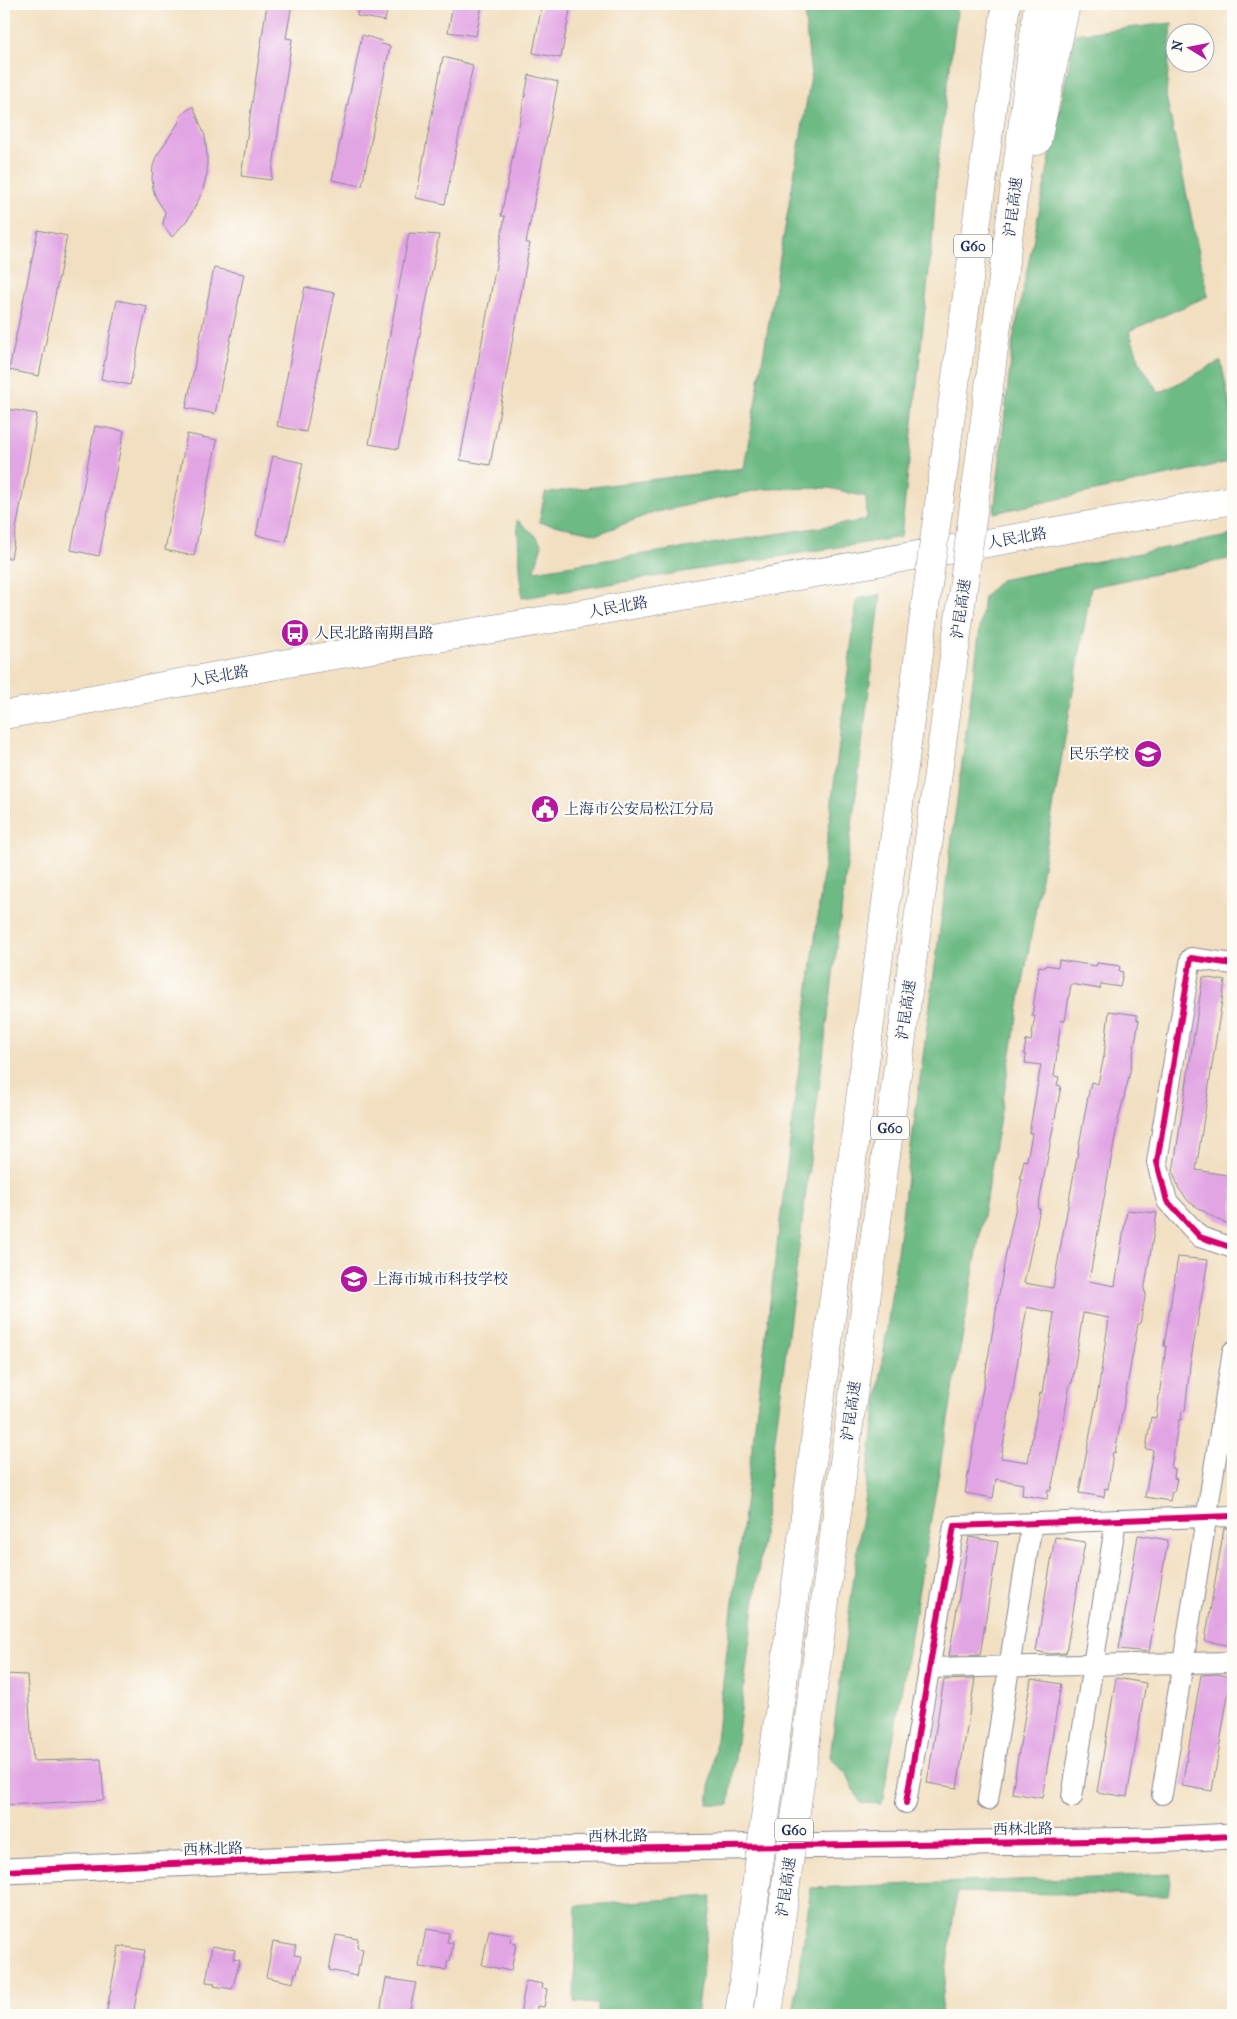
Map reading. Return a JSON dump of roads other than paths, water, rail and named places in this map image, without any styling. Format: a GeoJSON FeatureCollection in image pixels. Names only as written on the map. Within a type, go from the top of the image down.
{"type":"FeatureCollection","features":[{"type":"Feature","properties":{"kind":"main road"},"geometry":{"type":"LineString","coordinates":[[964,312],[993,4]]}},
{"type":"Feature","properties":{"kind":"main road","name":"沪昆高速"},"geometry":{"type":"LineString","coordinates":[[739,2015],[1006,4]]}},
{"type":"Feature","properties":{"kind":"main road","name":"沪昆高速"},"geometry":{"type":"LineString","coordinates":[[768,2015],[960,612],[1038,4]]}},
{"type":"Feature","properties":{"kind":"main road"},"geometry":{"type":"LineString","coordinates":[[999,318],[1066,4]]}},
{"type":"Feature","properties":{"kind":"main road","name":"人民北路"},"geometry":{"type":"LineString","coordinates":[[4,715],[299,661],[529,623],[1233,500]]}},
{"type":"Feature","properties":{"kind":"street"},"geometry":{"type":"LineString","coordinates":[[1233,964],[1192,958],[1158,1162],[1167,1201],[1200,1237],[1233,1248]]}},
{"type":"Feature","properties":{"kind":"street"},"geometry":{"type":"LineString","coordinates":[[1162,1794],[1233,1351]]}},
{"type":"Feature","properties":{"kind":"street"},"geometry":{"type":"LineString","coordinates":[[906,1803],[954,1526],[1233,1516]]}},
{"type":"Feature","properties":{"kind":"street"},"geometry":{"type":"LineString","coordinates":[[1072,1797],[1116,1520]]}},
{"type":"Feature","properties":{"kind":"street"},"geometry":{"type":"LineString","coordinates":[[988,1800],[1032,1524]]}},
{"type":"Feature","properties":{"kind":"street"},"geometry":{"type":"LineString","coordinates":[[928,1668],[1233,1662]]}},
{"type":"Feature","properties":{"kind":"street","name":"西林北路"},"geometry":{"type":"LineString","coordinates":[[4,1870],[487,1851],[1154,1840],[1233,1836]]}},
{"type":"Feature","properties":{"kind":"place","name":"人民北路南期昌路"},"geometry":{"type":"Point","coordinates":[295,633]}},
{"type":"Feature","properties":{"kind":"place","name":"民乐学校"},"geometry":{"type":"Point","coordinates":[1148,754]}},
{"type":"Feature","properties":{"kind":"place","name":"上海市公安局松江分局"},"geometry":{"type":"Point","coordinates":[545,809]}},
{"type":"Feature","properties":{"kind":"place","name":"上海市城市科技学校"},"geometry":{"type":"Point","coordinates":[354,1279]}}]}
